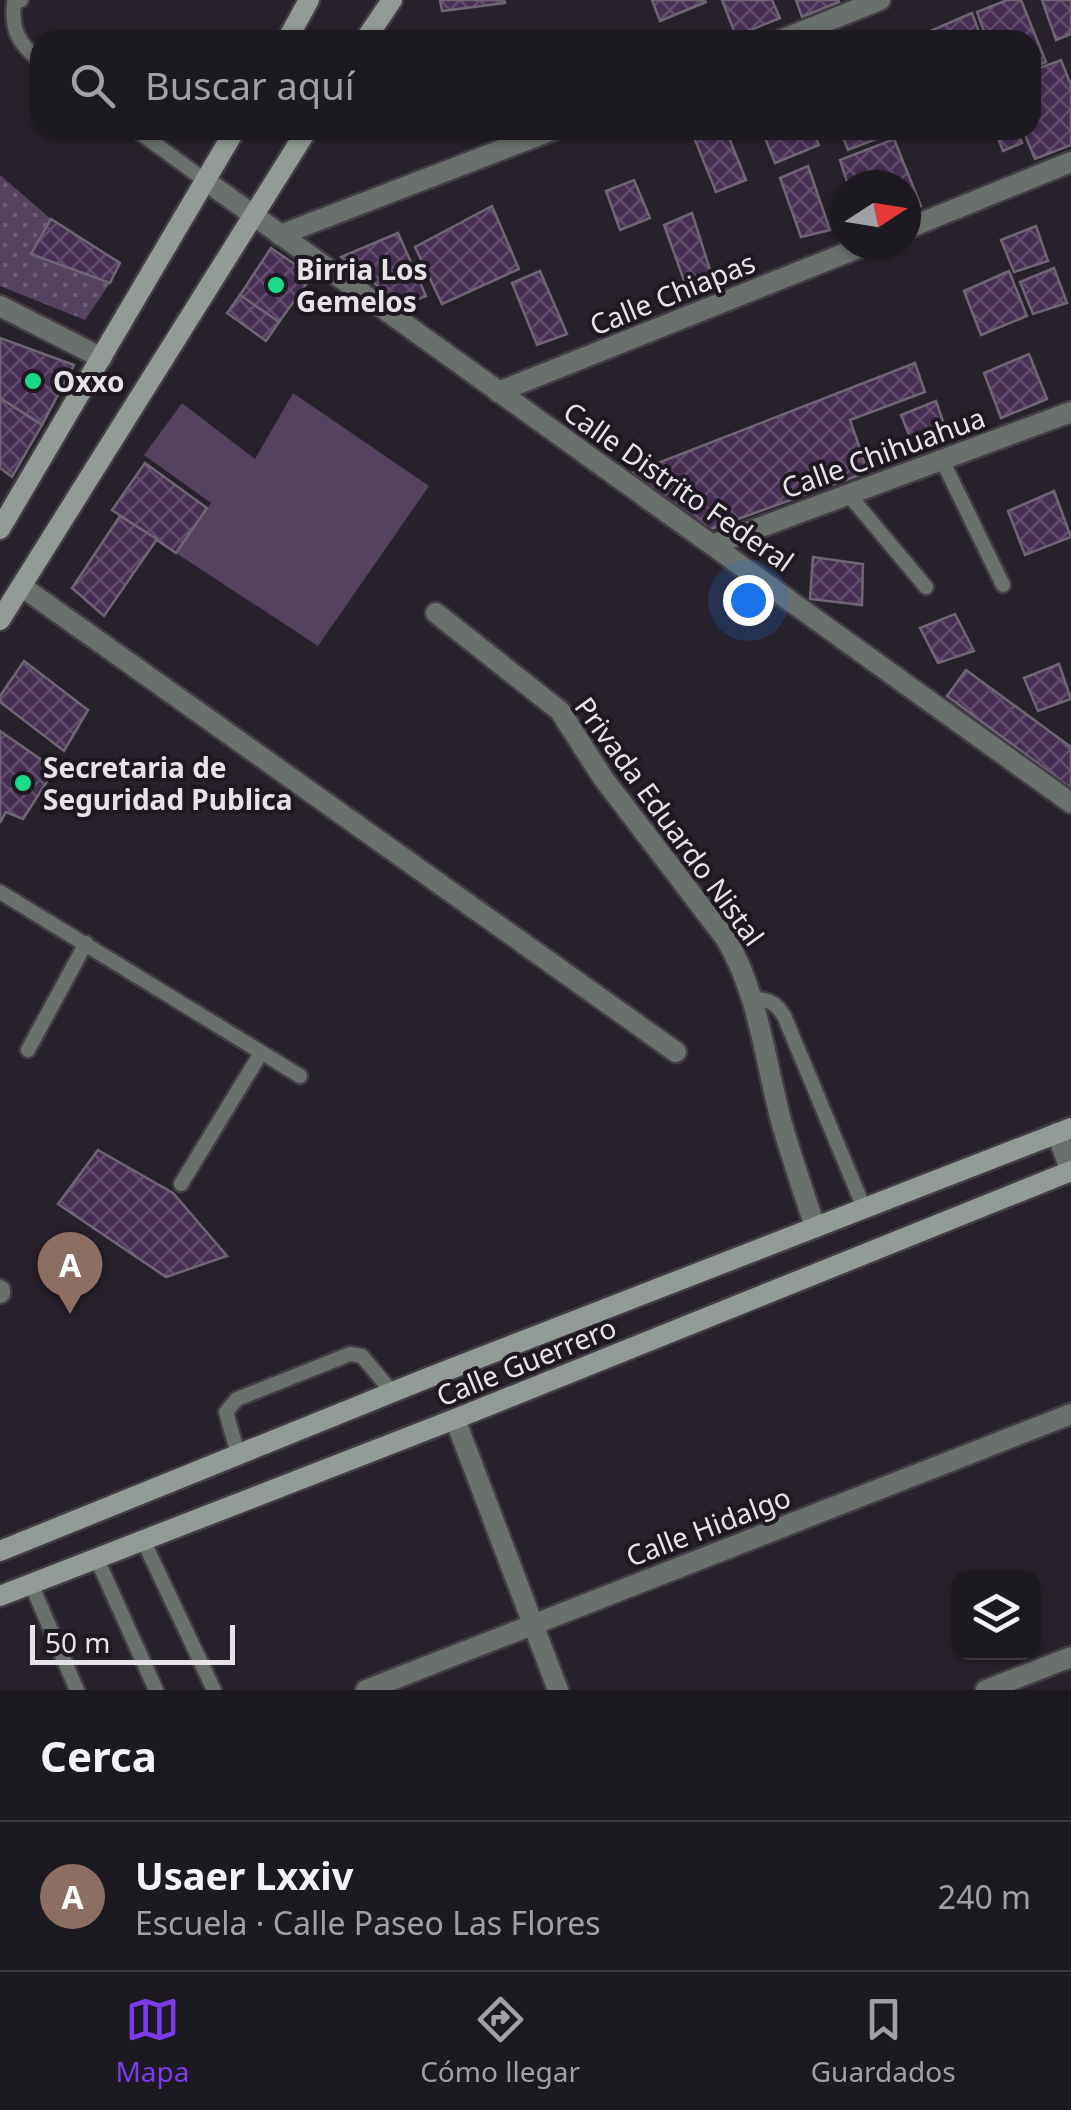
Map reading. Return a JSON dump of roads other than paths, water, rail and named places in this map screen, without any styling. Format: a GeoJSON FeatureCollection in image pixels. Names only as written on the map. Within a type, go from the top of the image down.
{"type":"FeatureCollection","features":[{"type":"Feature","properties":{"kind":"main road"},"geometry":{"type":"LineString","coordinates":[[292,30],[309,0]]}},
{"type":"Feature","properties":{"kind":"main road"},"geometry":{"type":"LineString","coordinates":[[372,30],[392,0]]}},
{"type":"Feature","properties":{"kind":"main road"},"geometry":{"type":"LineString","coordinates":[[0,529],[229,140]]}},
{"type":"Feature","properties":{"kind":"main road"},"geometry":{"type":"LineString","coordinates":[[0,620],[301,140]]}},
{"type":"Feature","properties":{"kind":"main road","name":"Calle Guerrero"},"geometry":{"type":"LineString","coordinates":[[0,1551],[392,1392],[1064,1130]]}},
{"type":"Feature","properties":{"kind":"main road","name":"Calle Guerrero"},"geometry":{"type":"LineString","coordinates":[[0,1596],[1071,1172]]}},
{"type":"Feature","properties":{"kind":"street"},"geometry":{"type":"LineString","coordinates":[[806,30],[880,0]]}},
{"type":"Feature","properties":{"kind":"street"},"geometry":{"type":"LineString","coordinates":[[280,235],[528,140]]}},
{"type":"Feature","properties":{"kind":"street"},"geometry":{"type":"LineString","coordinates":[[921,223],[1071,162]]}},
{"type":"Feature","properties":{"kind":"street","name":"Calle Distrito Federal"},"geometry":{"type":"LineString","coordinates":[[206,181],[1071,803]]}},
{"type":"Feature","properties":{"kind":"street","name":"Calle Chiapas"},"geometry":{"type":"LineString","coordinates":[[498,392],[831,259]]}},
{"type":"Feature","properties":{"kind":"street"},"geometry":{"type":"LineString","coordinates":[[0,306],[102,358]]}},
{"type":"Feature","properties":{"kind":"street","name":"Calle Chihuahua"},"geometry":{"type":"LineString","coordinates":[[715,544],[1071,412]]}},
{"type":"Feature","properties":{"kind":"street"},"geometry":{"type":"LineString","coordinates":[[21,586],[676,1052]]}},
{"type":"Feature","properties":{"kind":"street","name":"Privada Eduardo Nistal"},"geometry":{"type":"LineString","coordinates":[[436,614],[560,712],[603,778],[713,919],[739,960],[782,1124],[815,1228]]}},
{"type":"Feature","properties":{"kind":"street"},"geometry":{"type":"LineString","coordinates":[[1064,1130],[1071,1172]]}},
{"type":"Feature","properties":{"kind":"street","name":"Calle Hidalgo"},"geometry":{"type":"LineString","coordinates":[[366,1690],[1071,1414]]}},
{"type":"Feature","properties":{"kind":"street"},"geometry":{"type":"LineString","coordinates":[[455,1419],[558,1690]]}},
{"type":"Feature","properties":{"kind":"street"},"geometry":{"type":"LineString","coordinates":[[986,1690],[1071,1656]]}},
{"type":"Feature","properties":{"kind":"lane"},"geometry":{"type":"LineString","coordinates":[[20,0],[14,3],[12,21],[16,36],[30,53]]}},
{"type":"Feature","properties":{"kind":"lane"},"geometry":{"type":"LineString","coordinates":[[150,140],[206,181]]}},
{"type":"Feature","properties":{"kind":"lane"},"geometry":{"type":"LineString","coordinates":[[942,460],[1004,586]]}},
{"type":"Feature","properties":{"kind":"lane"},"geometry":{"type":"LineString","coordinates":[[848,495],[926,586]]}},
{"type":"Feature","properties":{"kind":"lane"},"geometry":{"type":"LineString","coordinates":[[0,892],[300,1076]]}},
{"type":"Feature","properties":{"kind":"lane"},"geometry":{"type":"LineString","coordinates":[[28,1050],[86,943]]}},
{"type":"Feature","properties":{"kind":"lane"},"geometry":{"type":"LineString","coordinates":[[750,998],[770,1000],[785,1018],[864,1208]]}},
{"type":"Feature","properties":{"kind":"lane"},"geometry":{"type":"LineString","coordinates":[[181,1184],[261,1053]]}},
{"type":"Feature","properties":{"kind":"lane"},"geometry":{"type":"LineString","coordinates":[[238,1454],[226,1412],[237,1400],[302,1373],[350,1354],[362,1356],[392,1392]]}},
{"type":"Feature","properties":{"kind":"lane"},"geometry":{"type":"LineString","coordinates":[[142,1538],[214,1690]]}},
{"type":"Feature","properties":{"kind":"lane"},"geometry":{"type":"LineString","coordinates":[[96,1557],[156,1690]]}},
{"type":"Feature","properties":{"kind":"lane"},"geometry":{"type":"LineString","coordinates":[[30,1584],[77,1690]]}},
{"type":"Feature","properties":{"kind":"place","name":"Birria Los Gemelos"},"geometry":{"type":"Point","coordinates":[276,285]}},
{"type":"Feature","properties":{"kind":"place","name":"Oxxo"},"geometry":{"type":"Point","coordinates":[33,381]}},
{"type":"Feature","properties":{"kind":"place","name":"Secretaria de Seguridad Publica"},"geometry":{"type":"Point","coordinates":[23,783]}},
{"type":"Feature","properties":{"kind":"place","name":"Usaer Lxxiv"},"geometry":{"type":"Point","coordinates":[70,1314]}}]}
